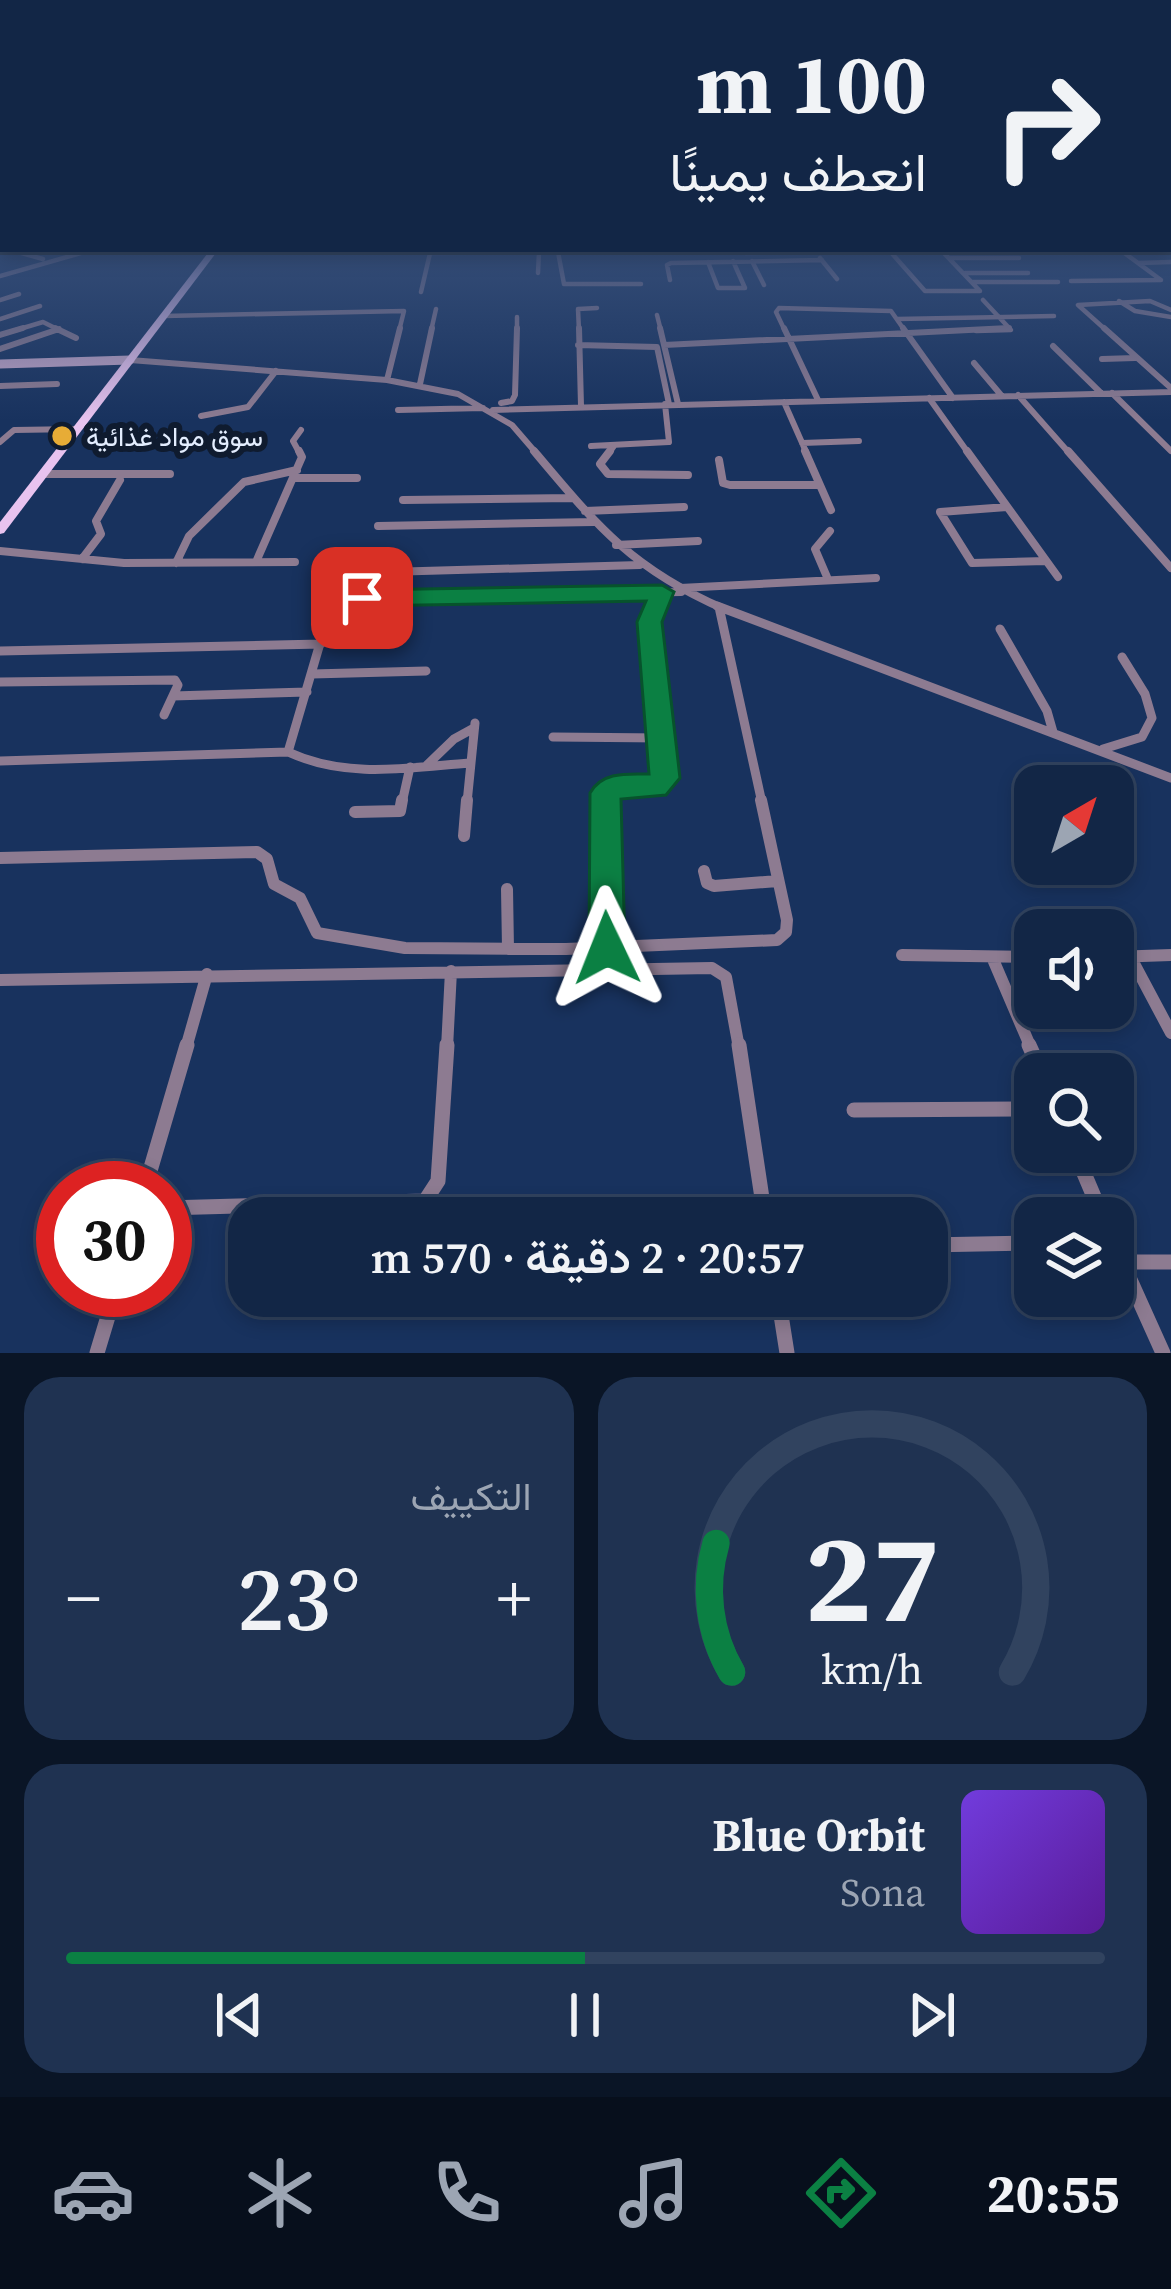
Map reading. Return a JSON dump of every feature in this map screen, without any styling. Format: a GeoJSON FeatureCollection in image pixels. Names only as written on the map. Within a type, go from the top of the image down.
{"type":"FeatureCollection","features":[{"type":"Feature","properties":{"kind":"main road"},"geometry":{"type":"LineString","coordinates":[[0,530],[181,294]]}},
{"type":"Feature","properties":{"kind":"main road"},"geometry":{"type":"LineString","coordinates":[[0,364],[133,356]]}},
{"type":"Feature","properties":{"kind":"street"},"geometry":{"type":"LineString","coordinates":[[0,300],[19,294]]}},
{"type":"Feature","properties":{"kind":"street"},"geometry":{"type":"LineString","coordinates":[[664,345],[787,336],[1006,333],[1011,328],[983,300]]}},
{"type":"Feature","properties":{"kind":"street"},"geometry":{"type":"LineString","coordinates":[[1119,301],[1135,311],[1171,314]]}},
{"type":"Feature","properties":{"kind":"street"},"geometry":{"type":"LineString","coordinates":[[1170,392],[1078,305],[1150,301],[1171,314]]}},
{"type":"Feature","properties":{"kind":"street"},"geometry":{"type":"LineString","coordinates":[[0,319],[40,306]]}},
{"type":"Feature","properties":{"kind":"street"},"geometry":{"type":"LineString","coordinates":[[581,406],[578,309],[597,308]]}},
{"type":"Feature","properties":{"kind":"street"},"geometry":{"type":"LineString","coordinates":[[818,400],[776,311],[779,308],[880,308],[897,319],[952,398]]}},
{"type":"Feature","properties":{"kind":"street"},"geometry":{"type":"LineString","coordinates":[[420,384],[436,309]]}},
{"type":"Feature","properties":{"kind":"street"},"geometry":{"type":"LineString","coordinates":[[164,316],[404,311],[387,380]]}},
{"type":"Feature","properties":{"kind":"street"},"geometry":{"type":"LineString","coordinates":[[591,446],[669,442],[671,404],[657,315]]}},
{"type":"Feature","properties":{"kind":"street"},"geometry":{"type":"LineString","coordinates":[[897,319],[1054,316]]}},
{"type":"Feature","properties":{"kind":"street"},"geometry":{"type":"LineString","coordinates":[[488,408],[510,402],[515,395],[518,317]]}},
{"type":"Feature","properties":{"kind":"street"},"geometry":{"type":"LineString","coordinates":[[0,335],[43,322],[76,338]]}},
{"type":"Feature","properties":{"kind":"street"},"geometry":{"type":"LineString","coordinates":[[0,349],[59,329]]}},
{"type":"Feature","properties":{"kind":"street"},"geometry":{"type":"LineString","coordinates":[[578,345],[656,347],[671,404]]}},
{"type":"Feature","properties":{"kind":"street"},"geometry":{"type":"LineString","coordinates":[[1053,346],[1101,393]]}},
{"type":"Feature","properties":{"kind":"street"},"geometry":{"type":"LineString","coordinates":[[133,356],[420,384],[488,408],[525,438],[616,545],[683,590],[1171,778]]}},
{"type":"Feature","properties":{"kind":"street"},"geometry":{"type":"LineString","coordinates":[[1102,359],[1135,358]]}},
{"type":"Feature","properties":{"kind":"street"},"geometry":{"type":"LineString","coordinates":[[974,363],[1001,395]]}},
{"type":"Feature","properties":{"kind":"street"},"geometry":{"type":"LineString","coordinates":[[201,416],[255,405],[277,370]]}},
{"type":"Feature","properties":{"kind":"street"},"geometry":{"type":"LineString","coordinates":[[0,386],[58,384]]}},
{"type":"Feature","properties":{"kind":"street"},"geometry":{"type":"LineString","coordinates":[[398,410],[1170,392]]}},
{"type":"Feature","properties":{"kind":"street"},"geometry":{"type":"LineString","coordinates":[[1112,393],[1171,451]]}},
{"type":"Feature","properties":{"kind":"street"},"geometry":{"type":"LineString","coordinates":[[1018,394],[1171,568]]}},
{"type":"Feature","properties":{"kind":"street"},"geometry":{"type":"LineString","coordinates":[[929,398],[1058,578]]}},
{"type":"Feature","properties":{"kind":"street"},"geometry":{"type":"LineString","coordinates":[[784,402],[830,510]]}},
{"type":"Feature","properties":{"kind":"street"},"geometry":{"type":"LineString","coordinates":[[0,442],[14,430],[78,429]]}},
{"type":"Feature","properties":{"kind":"street"},"geometry":{"type":"LineString","coordinates":[[256,562],[295,474],[302,453],[293,441],[301,430]]}},
{"type":"Feature","properties":{"kind":"street"},"geometry":{"type":"LineString","coordinates":[[802,443],[859,441]]}},
{"type":"Feature","properties":{"kind":"street"},"geometry":{"type":"LineString","coordinates":[[614,446],[600,464],[608,474],[688,475]]}},
{"type":"Feature","properties":{"kind":"street"},"geometry":{"type":"LineString","coordinates":[[718,460],[727,484],[820,485]]}},
{"type":"Feature","properties":{"kind":"street"},"geometry":{"type":"LineString","coordinates":[[44,474],[170,474]]}},
{"type":"Feature","properties":{"kind":"street"},"geometry":{"type":"LineString","coordinates":[[176,563],[189,536],[244,482],[295,474],[357,478]]}},
{"type":"Feature","properties":{"kind":"street"},"geometry":{"type":"LineString","coordinates":[[82,560],[101,534],[96,521],[120,480]]}},
{"type":"Feature","properties":{"kind":"street"},"geometry":{"type":"LineString","coordinates":[[403,500],[574,498]]}},
{"type":"Feature","properties":{"kind":"street"},"geometry":{"type":"LineString","coordinates":[[584,511],[684,507]]}},
{"type":"Feature","properties":{"kind":"street"},"geometry":{"type":"LineString","coordinates":[[1007,507],[940,512],[972,562],[1046,561]]}},
{"type":"Feature","properties":{"kind":"street"},"geometry":{"type":"LineString","coordinates":[[378,526],[594,522]]}},
{"type":"Feature","properties":{"kind":"street"},"geometry":{"type":"LineString","coordinates":[[826,577],[815,549],[830,532]]}},
{"type":"Feature","properties":{"kind":"street"},"geometry":{"type":"LineString","coordinates":[[616,545],[698,541]]}},
{"type":"Feature","properties":{"kind":"street"},"geometry":{"type":"LineString","coordinates":[[0,551],[82,560],[295,562]]}},
{"type":"Feature","properties":{"kind":"street"},"geometry":{"type":"LineString","coordinates":[[387,572],[640,565]]}},
{"type":"Feature","properties":{"kind":"street"},"geometry":{"type":"LineString","coordinates":[[288,752],[332,603],[338,598],[662,592],[826,577],[876,578]]}},
{"type":"Feature","properties":{"kind":"street"},"geometry":{"type":"LineString","coordinates":[[607,948],[603,800],[611,788],[662,784],[663,738],[650,622],[662,592]]}},
{"type":"Feature","properties":{"kind":"street"},"geometry":{"type":"LineString","coordinates":[[0,858],[257,852],[267,859],[274,884],[300,898],[313,929],[323,936],[405,948],[607,948],[776,940],[788,926],[719,607]]}},
{"type":"Feature","properties":{"kind":"street"},"geometry":{"type":"LineString","coordinates":[[1000,629],[1047,711],[1053,733]]}},
{"type":"Feature","properties":{"kind":"street"},"geometry":{"type":"LineString","coordinates":[[0,651],[321,644]]}},
{"type":"Feature","properties":{"kind":"street"},"geometry":{"type":"LineString","coordinates":[[1098,750],[1142,737],[1152,718],[1145,694],[1122,657]]}},
{"type":"Feature","properties":{"kind":"street"},"geometry":{"type":"LineString","coordinates":[[312,674],[426,671]]}},
{"type":"Feature","properties":{"kind":"street"},"geometry":{"type":"LineString","coordinates":[[0,682],[167,679],[178,682],[164,715]]}},
{"type":"Feature","properties":{"kind":"street"},"geometry":{"type":"LineString","coordinates":[[173,696],[307,692]]}},
{"type":"Feature","properties":{"kind":"street"},"geometry":{"type":"LineString","coordinates":[[426,766],[475,726],[464,836]]}},
{"type":"Feature","properties":{"kind":"street"},"geometry":{"type":"LineString","coordinates":[[553,737],[663,738]]}},
{"type":"Feature","properties":{"kind":"street"},"geometry":{"type":"LineString","coordinates":[[0,760],[288,752],[325,769],[470,764]]}},
{"type":"Feature","properties":{"kind":"street"},"geometry":{"type":"LineString","coordinates":[[355,812],[400,811],[410,767]]}},
{"type":"Feature","properties":{"kind":"street"},"geometry":{"type":"LineString","coordinates":[[704,871],[707,883],[714,886],[778,881]]}},
{"type":"Feature","properties":{"kind":"street"},"geometry":{"type":"LineString","coordinates":[[507,889],[508,949]]}},
{"type":"Feature","properties":{"kind":"street"},"geometry":{"type":"LineString","coordinates":[[1134,956],[1171,955]]}},
{"type":"Feature","properties":{"kind":"street"},"geometry":{"type":"LineString","coordinates":[[902,956],[1014,957]]}},
{"type":"Feature","properties":{"kind":"street"},"geometry":{"type":"LineString","coordinates":[[992,957],[1033,1053]]}},
{"type":"Feature","properties":{"kind":"street"},"geometry":{"type":"LineString","coordinates":[[1134,964],[1171,1033]]}},
{"type":"Feature","properties":{"kind":"street"},"geometry":{"type":"LineString","coordinates":[[0,980],[704,968],[723,974],[732,999],[762,1197]]}},
{"type":"Feature","properties":{"kind":"street"},"geometry":{"type":"LineString","coordinates":[[192,1207],[425,1201],[433,1194],[440,1164],[451,971]]}},
{"type":"Feature","properties":{"kind":"street"},"geometry":{"type":"LineString","coordinates":[[153,1161],[207,974]]}},
{"type":"Feature","properties":{"kind":"street"},"geometry":{"type":"LineString","coordinates":[[854,1110],[1014,1109]]}},
{"type":"Feature","properties":{"kind":"street"},"geometry":{"type":"LineString","coordinates":[[948,1245],[1014,1243]]}},
{"type":"Feature","properties":{"kind":"street"},"geometry":{"type":"LineString","coordinates":[[1134,1262],[1171,1262]]}},
{"type":"Feature","properties":{"kind":"street"},"geometry":{"type":"LineString","coordinates":[[1134,1291],[1162,1353]]}},
{"type":"Feature","properties":{"kind":"street"},"geometry":{"type":"LineString","coordinates":[[98,1353],[108,1317]]}},
{"type":"Feature","properties":{"kind":"street"},"geometry":{"type":"LineString","coordinates":[[781,1317],[787,1353]]}},
{"type":"Feature","properties":{"kind":"place","name":"سوق مواد غذائية"},"geometry":{"type":"Point","coordinates":[62,436]}},
{"type":"Feature","properties":{"kind":"route"},"geometry":{"type":"LineString","coordinates":[[362,598],[662,592],[650,622],[665,778],[655,786],[611,788],[603,800],[607,948]]}}]}
